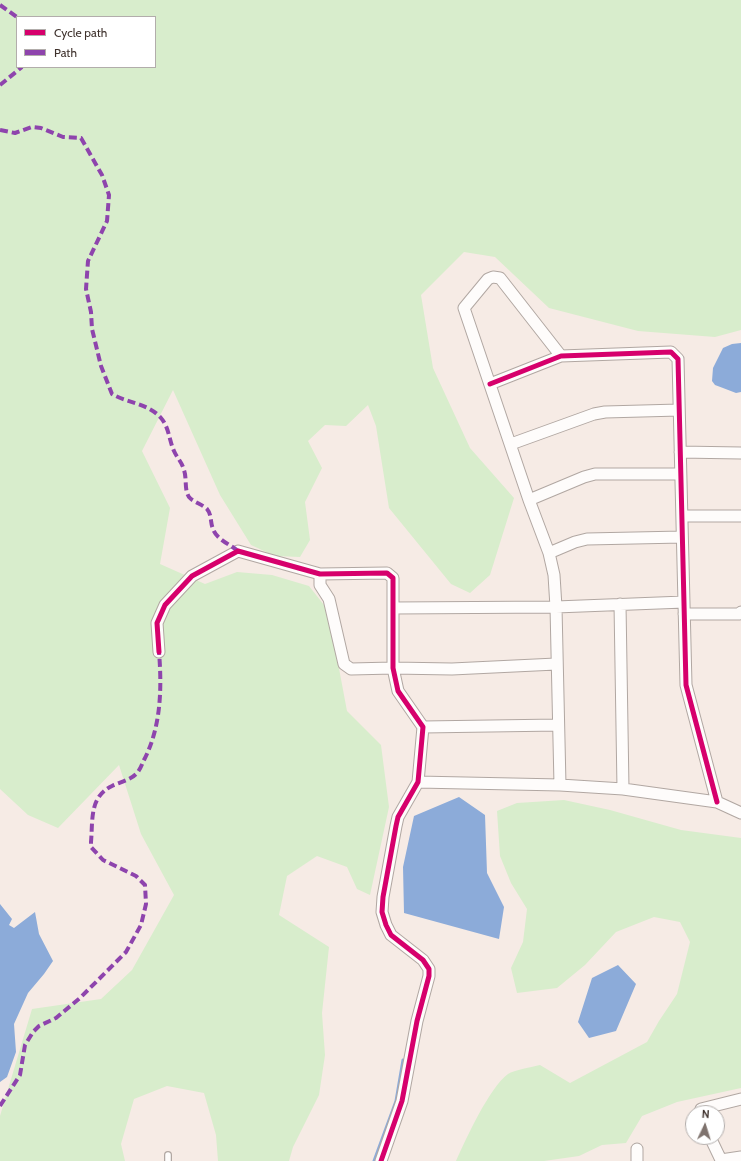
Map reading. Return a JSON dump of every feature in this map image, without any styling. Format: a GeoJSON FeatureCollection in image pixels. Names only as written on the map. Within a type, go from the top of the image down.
{"type":"FeatureCollection","features":[{"type":"Feature","properties":{"kind":"street"},"geometry":{"type":"LineString","coordinates":[[560,356],[500,278],[493,277],[488,279],[464,308],[529,500],[549,553],[554,575],[560,785]]}},
{"type":"Feature","properties":{"kind":"street"},"geometry":{"type":"LineString","coordinates":[[490,384],[560,356],[671,352],[678,359],[686,685],[717,802]]}},
{"type":"Feature","properties":{"kind":"street"},"geometry":{"type":"LineString","coordinates":[[511,444],[594,414],[605,412],[679,410]]}},
{"type":"Feature","properties":{"kind":"street"},"geometry":{"type":"LineString","coordinates":[[680,452],[741,453]]}},
{"type":"Feature","properties":{"kind":"street"},"geometry":{"type":"LineString","coordinates":[[529,500],[584,477],[595,474],[680,474]]}},
{"type":"Feature","properties":{"kind":"street"},"geometry":{"type":"LineString","coordinates":[[682,516],[741,516]]}},
{"type":"Feature","properties":{"kind":"street"},"geometry":{"type":"LineString","coordinates":[[549,553],[575,542],[587,539],[682,537]]}},
{"type":"Feature","properties":{"kind":"street"},"geometry":{"type":"LineString","coordinates":[[159,652],[157,623],[165,605],[192,576],[238,551],[320,574],[388,573],[393,578],[393,668],[398,690],[423,727],[418,782],[398,817],[382,912],[391,935],[424,960],[429,969],[429,976],[417,1021],[402,1101],[381,1161]]}},
{"type":"Feature","properties":{"kind":"street"},"geometry":{"type":"LineString","coordinates":[[320,574],[320,585],[329,599],[344,664],[351,669],[452,669],[556,664]]}},
{"type":"Feature","properties":{"kind":"street"},"geometry":{"type":"LineString","coordinates":[[393,608],[556,606],[684,602]]}},
{"type":"Feature","properties":{"kind":"street"},"geometry":{"type":"LineString","coordinates":[[620,604],[623,789]]}},
{"type":"Feature","properties":{"kind":"street"},"geometry":{"type":"LineString","coordinates":[[684,614],[739,614],[741,612]]}},
{"type":"Feature","properties":{"kind":"street"},"geometry":{"type":"LineString","coordinates":[[423,727],[558,725]]}},
{"type":"Feature","properties":{"kind":"street"},"geometry":{"type":"LineString","coordinates":[[418,782],[560,785],[623,789],[717,802],[741,813]]}},
{"type":"Feature","properties":{"kind":"street"},"geometry":{"type":"LineString","coordinates":[[719,1105],[741,1099]]}},
{"type":"Feature","properties":{"kind":"street"},"geometry":{"type":"LineString","coordinates":[[714,1145],[721,1160],[741,1157]]}},
{"type":"Feature","properties":{"kind":"street"},"geometry":{"type":"LineString","coordinates":[[637,1149],[637,1161]]}},
{"type":"Feature","properties":{"kind":"green space"},"geometry":{"type":"Polygon","coordinates":[[[0,0],[741,0],[741,330],[715,337],[638,331],[549,308],[495,257],[464,252],[421,295],[433,368],[470,448],[514,498],[490,575],[470,593],[451,584],[389,508],[376,426],[368,405],[346,426],[325,425],[308,441],[322,468],[305,502],[310,540],[300,557],[275,556],[251,545],[220,495],[173,390],[142,451],[170,508],[160,564],[205,584],[237,572],[272,575],[309,586],[328,610],[347,711],[381,745],[389,807],[370,895],[357,889],[347,867],[317,856],[287,876],[279,915],[329,947],[322,1013],[325,1055],[319,1095],[293,1147],[289,1161],[218,1161],[216,1135],[204,1093],[167,1086],[134,1099],[121,1144],[125,1161],[0,1161],[0,1116],[32,1009],[101,999],[132,970],[174,895],[141,834],[119,765],[58,828],[28,815],[0,789],[0,0]]]}},
{"type":"Feature","properties":{"kind":"green space"},"geometry":{"type":"Polygon","coordinates":[[[564,800],[610,810],[681,830],[741,838],[741,1088],[677,1102],[642,1116],[626,1143],[602,1145],[579,1156],[544,1161],[456,1161],[472,1127],[493,1090],[508,1074],[540,1065],[570,1083],[647,1042],[677,994],[690,942],[680,922],[654,917],[616,932],[585,965],[557,988],[517,993],[511,968],[523,942],[527,909],[511,883],[500,856],[497,811],[517,803],[564,800]]]}},
{"type":"Feature","properties":{"kind":"water"},"geometry":{"type":"Polygon","coordinates":[[[741,343],[741,392],[736,393],[715,385],[712,381],[713,368],[723,348],[732,344],[741,343]]]}},
{"type":"Feature","properties":{"kind":"water"},"geometry":{"type":"Polygon","coordinates":[[[459,797],[485,815],[487,873],[504,907],[499,939],[404,913],[403,867],[414,816],[459,797]]]}},
{"type":"Feature","properties":{"kind":"water"},"geometry":{"type":"Polygon","coordinates":[[[0,904],[12,919],[9,925],[14,928],[35,912],[39,934],[53,961],[28,993],[14,1024],[16,1052],[7,1077],[0,1082],[0,904]]]}},
{"type":"Feature","properties":{"kind":"water"},"geometry":{"type":"Polygon","coordinates":[[[618,965],[636,984],[616,1031],[589,1038],[578,1022],[592,978],[618,965]]]}},
{"type":"Feature","properties":{"kind":"waterway"},"geometry":{"type":"LineString","coordinates":[[374,1161],[396,1101],[403,1060]]}},
{"type":"Feature","properties":{"kind":"marked path"},"geometry":{"type":"LineString","coordinates":[[0,5],[16,16]]}},
{"type":"Feature","properties":{"kind":"marked path"},"geometry":{"type":"LineString","coordinates":[[0,85],[21,68]]}},
{"type":"Feature","properties":{"kind":"marked path"},"geometry":{"type":"LineString","coordinates":[[0,130],[15,133],[32,127],[41,128],[63,137],[81,138],[102,175],[109,195],[107,221],[88,261],[86,289],[91,312],[92,329],[101,366],[112,394],[150,409],[164,422],[174,451],[181,462],[185,473],[187,494],[207,509],[210,514],[212,526],[217,536],[238,551]]}},
{"type":"Feature","properties":{"kind":"marked path"},"geometry":{"type":"LineString","coordinates":[[0,1106],[20,1075],[25,1045],[33,1032],[39,1026],[56,1018],[80,998],[126,952],[141,925],[146,904],[145,885],[136,876],[103,860],[91,847],[92,818],[99,796],[112,786],[135,775],[140,769],[150,747],[159,708],[159,652]]}},
{"type":"Feature","properties":{"kind":"cycle path"},"geometry":{"type":"LineString","coordinates":[[490,384],[561,356],[671,352],[678,359],[686,685],[717,802]]}},
{"type":"Feature","properties":{"kind":"cycle path"},"geometry":{"type":"LineString","coordinates":[[159,652],[157,623],[165,605],[192,576],[238,551],[320,574],[387,573],[393,578],[393,668],[398,691],[423,727],[418,782],[398,817],[383,897],[382,912],[391,935],[423,960],[429,969],[429,976],[417,1021],[402,1101],[381,1161]]}}]}
